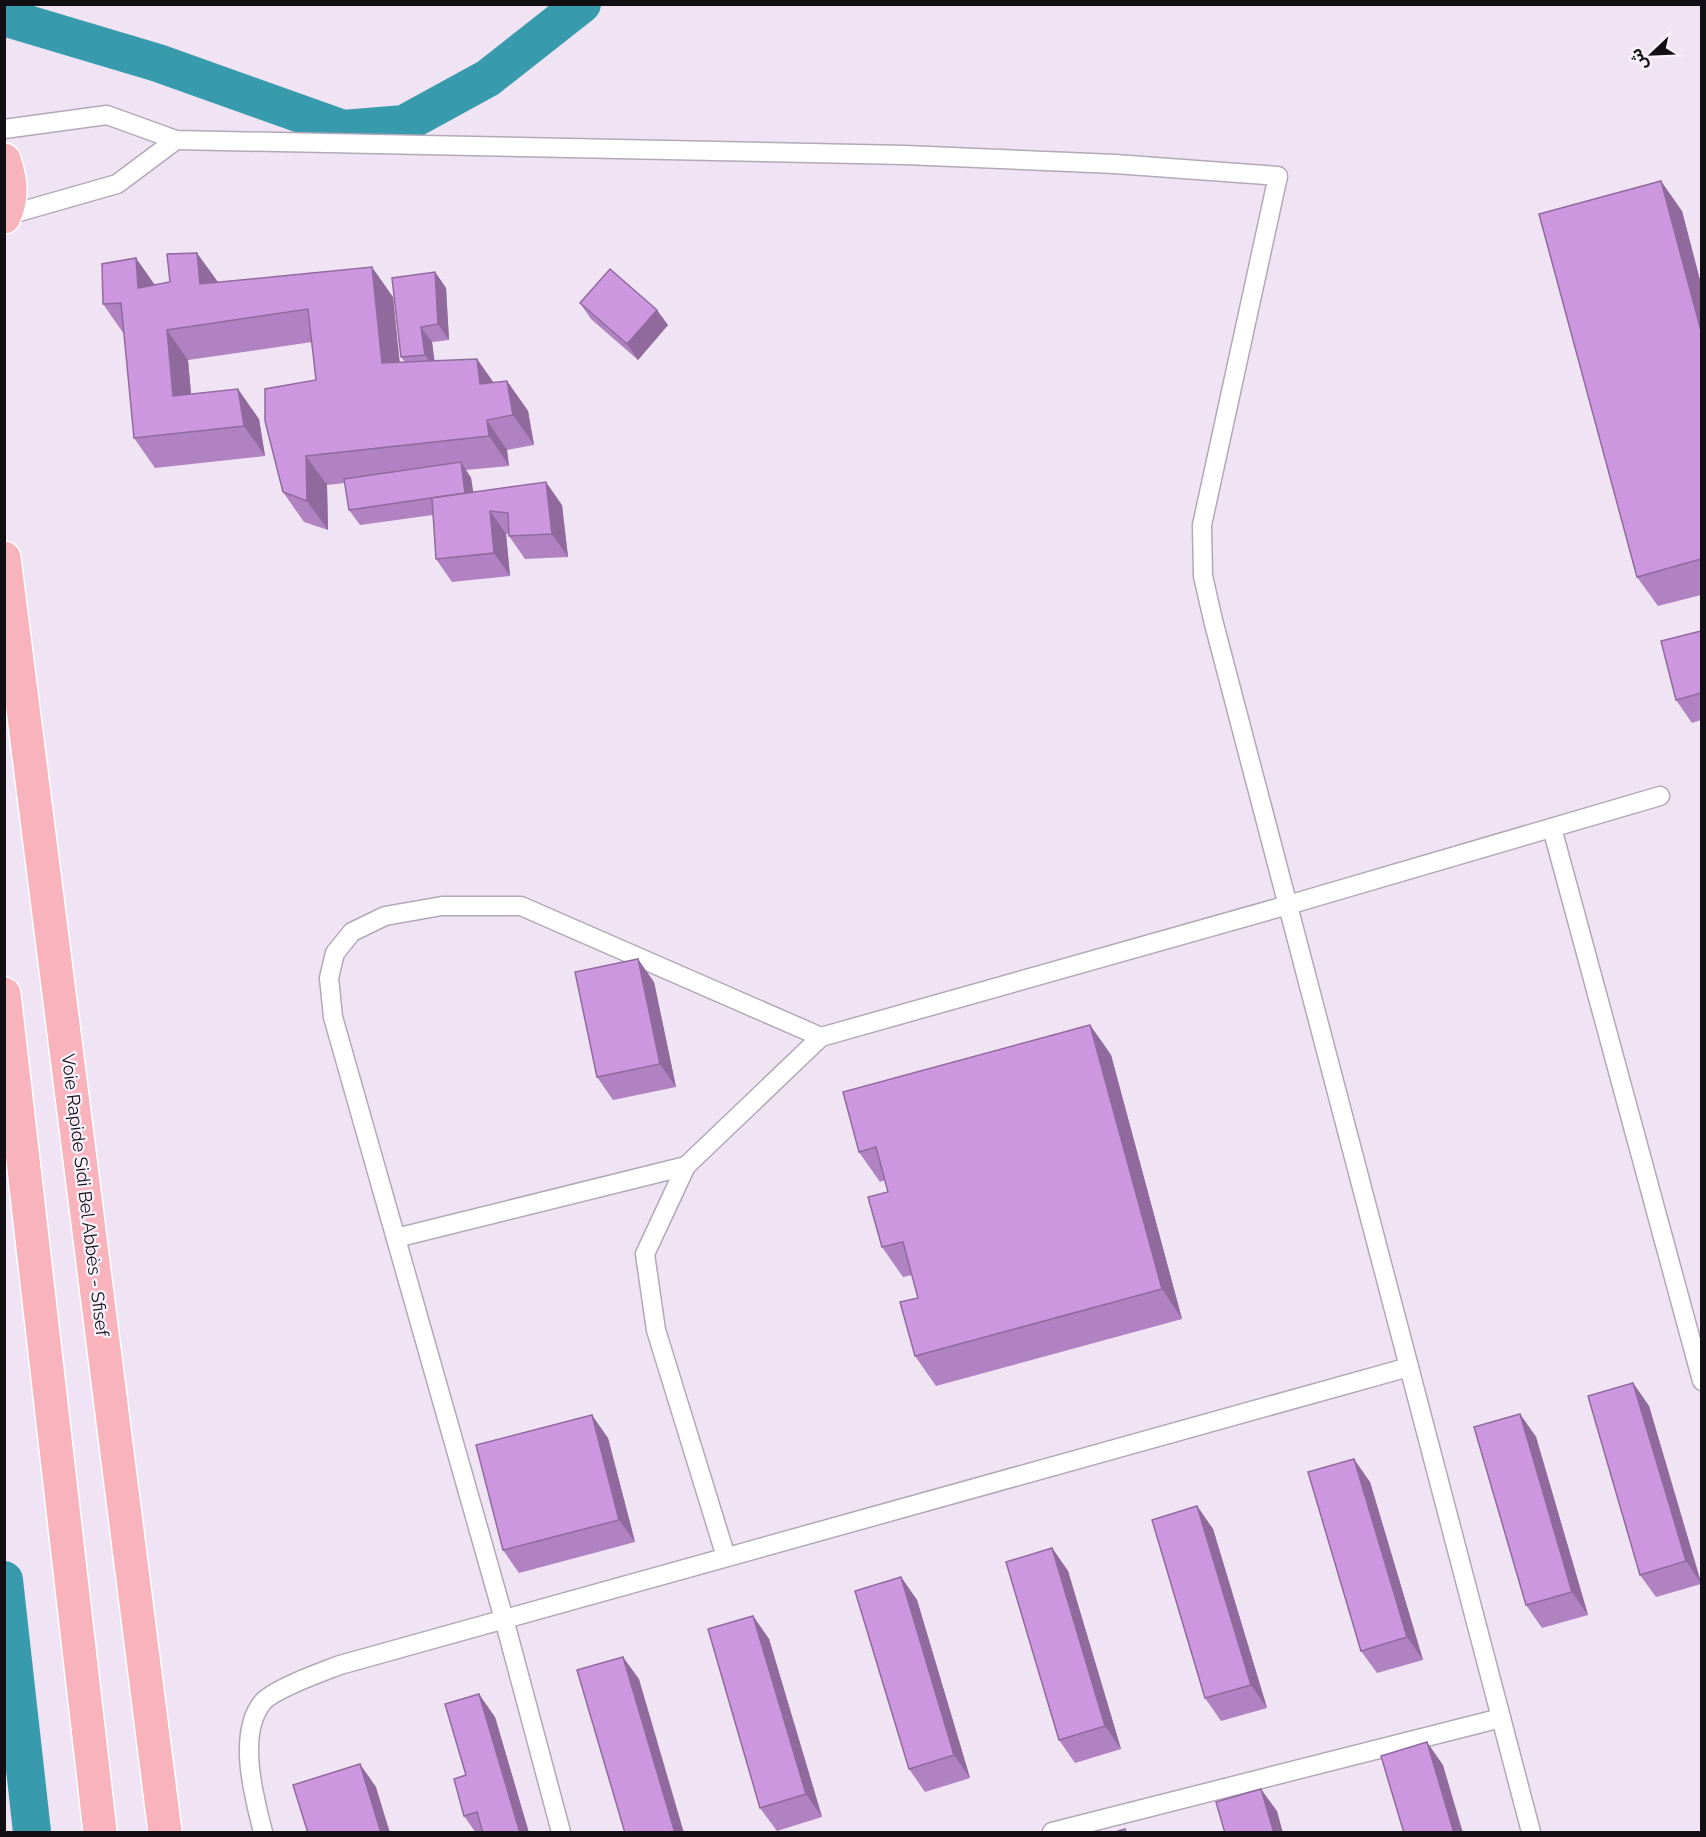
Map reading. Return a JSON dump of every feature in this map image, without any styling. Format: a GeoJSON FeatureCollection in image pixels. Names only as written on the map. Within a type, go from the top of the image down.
{"type":"FeatureCollection","features":[{"type":"Feature","properties":{"kind":"highway"},"geometry":{"type":"LineString","coordinates":[[4,160],[10,178],[9,205],[5,217]]}},
{"type":"Feature","properties":{"kind":"highway","name":"Voie Rapide Sidi Bel Abbès - Sfisef"},"geometry":{"type":"LineString","coordinates":[[4,558],[165,1833]]}},
{"type":"Feature","properties":{"kind":"highway"},"geometry":{"type":"LineString","coordinates":[[4,993],[100,1833]]}},
{"type":"Feature","properties":{"kind":"lane"},"geometry":{"type":"LineString","coordinates":[[4,129],[107,115],[176,140],[905,155],[1115,164],[1278,176],[1202,525],[1203,576],[1531,1833]]}},
{"type":"Feature","properties":{"kind":"lane"},"geometry":{"type":"LineString","coordinates":[[5,217],[117,183],[176,140]]}},
{"type":"Feature","properties":{"kind":"lane"},"geometry":{"type":"LineString","coordinates":[[726,1557],[656,1330],[645,1254],[686,1166],[821,1037],[1288,905],[1660,796]]}},
{"type":"Feature","properties":{"kind":"lane"},"geometry":{"type":"LineString","coordinates":[[1552,828],[1701,1381]]}},
{"type":"Feature","properties":{"kind":"lane"},"geometry":{"type":"LineString","coordinates":[[561,1833],[504,1619],[333,1017],[329,978],[335,953],[352,932],[385,916],[442,906],[521,906],[821,1037]]}},
{"type":"Feature","properties":{"kind":"lane"},"geometry":{"type":"LineString","coordinates":[[396,1238],[686,1166]]}},
{"type":"Feature","properties":{"kind":"lane"},"geometry":{"type":"LineString","coordinates":[[263,1833],[254,1799],[250,1726],[263,1702],[284,1689],[340,1665],[1409,1367]]}},
{"type":"Feature","properties":{"kind":"lane"},"geometry":{"type":"LineString","coordinates":[[1052,1833],[1501,1718]]}},
{"type":"Feature","properties":{"kind":"building"},"geometry":{"type":"Polygon","coordinates":[[[1661,181],[1701,331],[1701,559],[1637,577],[1539,214],[1661,181]]]}},
{"type":"Feature","properties":{"kind":"building"},"geometry":{"type":"Polygon","coordinates":[[[197,253],[200,284],[372,267],[382,363],[477,359],[480,384],[507,381],[513,415],[487,420],[489,436],[306,456],[307,501],[283,492],[265,421],[265,389],[316,380],[308,309],[167,330],[173,396],[238,389],[244,426],[134,438],[121,303],[103,304],[102,264],[136,258],[138,288],[170,282],[167,254],[197,253]]]}},
{"type":"Feature","properties":{"kind":"building"},"geometry":{"type":"Polygon","coordinates":[[[610,269],[657,310],[627,344],[580,303],[610,269]]]}},
{"type":"Feature","properties":{"kind":"building"},"geometry":{"type":"Polygon","coordinates":[[[435,272],[438,324],[421,327],[425,355],[401,357],[392,278],[435,272]]]}},
{"type":"Feature","properties":{"kind":"building"},"geometry":{"type":"Polygon","coordinates":[[[461,462],[465,493],[349,510],[344,479],[461,462]]]}},
{"type":"Feature","properties":{"kind":"building"},"geometry":{"type":"Polygon","coordinates":[[[546,482],[552,534],[509,536],[508,513],[490,511],[494,553],[436,559],[432,498],[546,482]]]}},
{"type":"Feature","properties":{"kind":"building"},"geometry":{"type":"Polygon","coordinates":[[[1701,631],[1701,693],[1676,700],[1661,641],[1701,631]]]}},
{"type":"Feature","properties":{"kind":"building"},"geometry":{"type":"Polygon","coordinates":[[[638,959],[660,1064],[597,1077],[575,972],[638,959]]]}},
{"type":"Feature","properties":{"kind":"building"},"geometry":{"type":"Polygon","coordinates":[[[1090,1025],[1162,1289],[915,1356],[900,1302],[918,1298],[903,1242],[882,1247],[868,1197],[888,1192],[876,1147],[859,1152],[843,1092],[1090,1025]]]}},
{"type":"Feature","properties":{"kind":"building"},"geometry":{"type":"Polygon","coordinates":[[[1633,1383],[1686,1561],[1640,1575],[1588,1396],[1633,1383]]]}},
{"type":"Feature","properties":{"kind":"building"},"geometry":{"type":"Polygon","coordinates":[[[1520,1414],[1572,1592],[1526,1605],[1474,1427],[1520,1414]]]}},
{"type":"Feature","properties":{"kind":"building"},"geometry":{"type":"Polygon","coordinates":[[[592,1415],[619,1520],[503,1550],[476,1445],[592,1415]]]}},
{"type":"Feature","properties":{"kind":"building"},"geometry":{"type":"Polygon","coordinates":[[[1354,1459],[1407,1637],[1361,1651],[1308,1472],[1354,1459]]]}},
{"type":"Feature","properties":{"kind":"building"},"geometry":{"type":"Polygon","coordinates":[[[1197,1506],[1251,1685],[1205,1698],[1152,1520],[1197,1506]]]}},
{"type":"Feature","properties":{"kind":"building"},"geometry":{"type":"Polygon","coordinates":[[[1052,1548],[1105,1726],[1059,1740],[1006,1562],[1052,1548]]]}},
{"type":"Feature","properties":{"kind":"building"},"geometry":{"type":"Polygon","coordinates":[[[901,1577],[954,1755],[909,1769],[855,1591],[901,1577]]]}},
{"type":"Feature","properties":{"kind":"building"},"geometry":{"type":"Polygon","coordinates":[[[753,1616],[806,1794],[760,1808],[708,1629],[753,1616]]]}},
{"type":"Feature","properties":{"kind":"building"},"geometry":{"type":"Polygon","coordinates":[[[623,1657],[675,1833],[625,1833],[577,1670],[623,1657]]]}},
{"type":"Feature","properties":{"kind":"building"},"geometry":{"type":"Polygon","coordinates":[[[479,1694],[520,1833],[483,1833],[477,1812],[464,1816],[454,1779],[466,1775],[445,1704],[479,1694]]]}},
{"type":"Feature","properties":{"kind":"building"},"geometry":{"type":"Polygon","coordinates":[[[1427,1742],[1454,1833],[1404,1833],[1381,1756],[1427,1742]]]}},
{"type":"Feature","properties":{"kind":"building"},"geometry":{"type":"Polygon","coordinates":[[[360,1764],[381,1833],[308,1833],[293,1785],[360,1764]]]}},
{"type":"Feature","properties":{"kind":"building"},"geometry":{"type":"Polygon","coordinates":[[[1261,1789],[1274,1833],[1225,1833],[1216,1802],[1261,1789]]]}},
{"type":"Feature","properties":{"kind":"building"},"geometry":{"type":"Polygon","coordinates":[[[1125,1829],[1126,1833],[1112,1833],[1125,1829]]]}},
{"type":"Feature","properties":{"kind":"waterway"},"geometry":{"type":"LineString","coordinates":[[4,17],[158,63],[343,129],[404,124],[488,78],[582,4]]}},
{"type":"Feature","properties":{"kind":"waterway"},"geometry":{"type":"LineString","coordinates":[[4,1580],[32,1832]]}}]}
